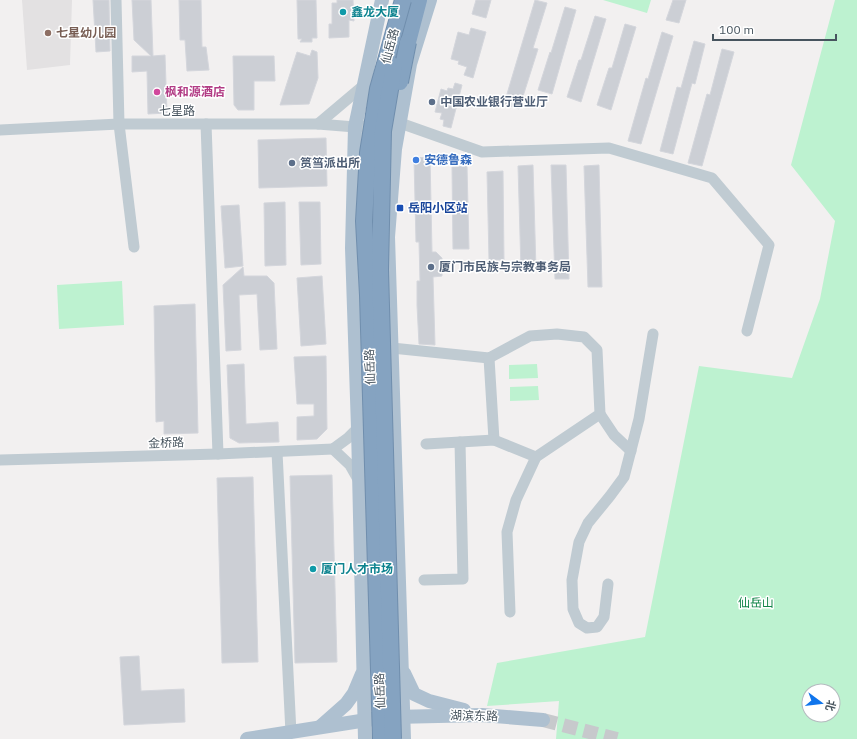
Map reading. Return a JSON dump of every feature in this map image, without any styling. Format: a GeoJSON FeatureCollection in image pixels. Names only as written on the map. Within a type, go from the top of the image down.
{"type":"FeatureCollection","features":[{"type":"Feature","properties":{"kind":"highway"},"geometry":{"type":"LineString","coordinates":[[371,87],[395,0]]}},
{"type":"Feature","properties":{"kind":"highway","name":"仙岳路"},"geometry":{"type":"LineString","coordinates":[[381,739],[368,303],[364,221],[371,87],[403,0]]}},
{"type":"Feature","properties":{"kind":"highway","name":"仙岳路"},"geometry":{"type":"LineString","coordinates":[[393,739],[380,270],[381,198],[383,131],[392,73],[412,0]]}},
{"type":"Feature","properties":{"kind":"highway"},"geometry":{"type":"LineString","coordinates":[[381,198],[394,105],[419,0]]}},
{"type":"Feature","properties":{"kind":"main road"},"geometry":{"type":"LineString","coordinates":[[365,739],[366,719],[360,482],[352,248],[355,127],[371,87],[382,0]]}},
{"type":"Feature","properties":{"kind":"main road"},"geometry":{"type":"LineString","coordinates":[[404,739],[388,237],[395,149],[410,64],[430,0]]}},
{"type":"Feature","properties":{"kind":"main road"},"geometry":{"type":"LineString","coordinates":[[402,668],[414,694],[429,701],[482,715]]}},
{"type":"Feature","properties":{"kind":"main road"},"geometry":{"type":"LineString","coordinates":[[320,727],[346,704],[354,693],[364,670]]}},
{"type":"Feature","properties":{"kind":"main road","name":"湖滨东路"},"geometry":{"type":"LineString","coordinates":[[366,719],[404,716],[482,715],[543,720]]}},
{"type":"Feature","properties":{"kind":"main road"},"geometry":{"type":"LineString","coordinates":[[247,739],[291,733],[366,719]]}},
{"type":"Feature","properties":{"kind":"street"},"geometry":{"type":"LineString","coordinates":[[116,0],[119,124],[134,247]]}},
{"type":"Feature","properties":{"kind":"street"},"geometry":{"type":"LineString","coordinates":[[318,124],[371,87]]}},
{"type":"Feature","properties":{"kind":"street"},"geometry":{"type":"LineString","coordinates":[[400,123],[482,152],[609,148],[712,178],[769,245],[747,331]]}},
{"type":"Feature","properties":{"kind":"street","name":"七星路"},"geometry":{"type":"LineString","coordinates":[[0,130],[119,124],[318,124],[355,127],[400,123]]}},
{"type":"Feature","properties":{"kind":"street"},"geometry":{"type":"LineString","coordinates":[[206,124],[218,454]]}},
{"type":"Feature","properties":{"kind":"street"},"geometry":{"type":"LineString","coordinates":[[392,348],[489,358],[530,336],[556,334],[584,337],[596,350],[600,414],[614,435],[631,451]]}},
{"type":"Feature","properties":{"kind":"street"},"geometry":{"type":"LineString","coordinates":[[608,584],[604,617],[597,627],[587,628],[579,623],[573,609],[572,580],[579,542],[588,523],[624,477],[639,419],[653,334]]}},
{"type":"Feature","properties":{"kind":"street"},"geometry":{"type":"LineString","coordinates":[[489,358],[494,440]]}},
{"type":"Feature","properties":{"kind":"street"},"geometry":{"type":"LineString","coordinates":[[510,612],[506,532],[516,500],[536,457],[600,414]]}},
{"type":"Feature","properties":{"kind":"street"},"geometry":{"type":"LineString","coordinates":[[358,428],[348,438],[333,449],[350,465],[360,482]]}},
{"type":"Feature","properties":{"kind":"street"},"geometry":{"type":"LineString","coordinates":[[426,444],[494,440],[536,457]]}},
{"type":"Feature","properties":{"kind":"street"},"geometry":{"type":"LineString","coordinates":[[424,580],[463,580],[460,442]]}},
{"type":"Feature","properties":{"kind":"street","name":"金桥路"},"geometry":{"type":"LineString","coordinates":[[0,460],[218,454],[333,449]]}},
{"type":"Feature","properties":{"kind":"street"},"geometry":{"type":"LineString","coordinates":[[278,452],[291,733]]}},
{"type":"Feature","properties":{"kind":"shaded area","name":"七星幼儿园"},"geometry":{"type":"Polygon","coordinates":[[[22,0],[72,0],[70,65],[27,70],[22,0]]]}},
{"type":"Feature","properties":{"kind":"green space"},"geometry":{"type":"Polygon","coordinates":[[[603,0],[651,0],[647,13],[603,0]]]}},
{"type":"Feature","properties":{"kind":"green space","name":"仙岳山"},"geometry":{"type":"Polygon","coordinates":[[[835,0],[857,0],[857,739],[556,739],[559,701],[487,706],[497,663],[645,637],[699,366],[792,378],[820,299],[835,221],[791,165],[835,0]]]}},
{"type":"Feature","properties":{"kind":"green space"},"geometry":{"type":"Polygon","coordinates":[[[122,281],[124,325],[59,329],[57,285],[122,281]]]}},
{"type":"Feature","properties":{"kind":"green space"},"geometry":{"type":"Polygon","coordinates":[[[537,364],[538,378],[509,379],[509,365],[537,364]]]}},
{"type":"Feature","properties":{"kind":"green space"},"geometry":{"type":"Polygon","coordinates":[[[538,386],[539,400],[510,401],[510,387],[538,386]]]}},
{"type":"Feature","properties":{"kind":"building"},"geometry":{"type":"Polygon","coordinates":[[[93,0],[109,0],[110,51],[96,52],[93,0]]]}},
{"type":"Feature","properties":{"kind":"building"},"geometry":{"type":"Polygon","coordinates":[[[132,0],[151,0],[153,56],[165,55],[167,113],[148,114],[147,71],[132,72],[132,56],[151,56],[134,40],[132,0]]]}},
{"type":"Feature","properties":{"kind":"building"},"geometry":{"type":"Polygon","coordinates":[[[179,0],[201,0],[202,47],[206,47],[209,70],[187,71],[185,40],[180,40],[179,0]]]}},
{"type":"Feature","properties":{"kind":"building"},"geometry":{"type":"Polygon","coordinates":[[[297,0],[316,0],[317,38],[312,38],[312,42],[300,42],[302,39],[298,39],[297,0]]]}},
{"type":"Feature","properties":{"kind":"building","name":"鑫龙大厦"},"geometry":{"type":"Polygon","coordinates":[[[337,0],[353,0],[354,21],[349,20],[349,37],[329,38],[329,24],[332,24],[332,3],[337,3],[337,0]]]}},
{"type":"Feature","properties":{"kind":"building"},"geometry":{"type":"Polygon","coordinates":[[[476,0],[491,0],[486,18],[472,14],[476,0]]]}},
{"type":"Feature","properties":{"kind":"building"},"geometry":{"type":"Polygon","coordinates":[[[535,0],[547,3],[533,48],[538,49],[519,109],[504,104],[535,0]]]}},
{"type":"Feature","properties":{"kind":"building"},"geometry":{"type":"Polygon","coordinates":[[[673,0],[686,0],[679,23],[666,20],[673,0]]]}},
{"type":"Feature","properties":{"kind":"building"},"geometry":{"type":"Polygon","coordinates":[[[565,7],[576,10],[552,94],[538,90],[565,7]]]}},
{"type":"Feature","properties":{"kind":"building"},"geometry":{"type":"Polygon","coordinates":[[[595,16],[606,19],[581,102],[567,97],[595,16]]]}},
{"type":"Feature","properties":{"kind":"building"},"geometry":{"type":"Polygon","coordinates":[[[625,24],[636,27],[611,110],[597,105],[609,68],[612,68],[625,24]]]}},
{"type":"Feature","properties":{"kind":"building"},"geometry":{"type":"Polygon","coordinates":[[[471,28],[486,32],[473,78],[464,75],[467,67],[458,64],[459,61],[451,59],[458,32],[469,35],[471,28]]]}},
{"type":"Feature","properties":{"kind":"building"},"geometry":{"type":"Polygon","coordinates":[[[662,32],[673,36],[641,144],[628,141],[646,78],[648,79],[662,32]]]}},
{"type":"Feature","properties":{"kind":"building"},"geometry":{"type":"Polygon","coordinates":[[[694,41],[705,44],[695,84],[692,83],[673,154],[660,151],[677,87],[681,88],[694,41]]]}},
{"type":"Feature","properties":{"kind":"building"},"geometry":{"type":"Polygon","coordinates":[[[722,49],[734,52],[702,166],[688,163],[707,94],[710,95],[722,49]]]}},
{"type":"Feature","properties":{"kind":"building"},"geometry":{"type":"Polygon","coordinates":[[[312,50],[317,52],[318,78],[309,104],[280,105],[297,52],[310,56],[312,50]]]}},
{"type":"Feature","properties":{"kind":"building"},"geometry":{"type":"Polygon","coordinates":[[[233,56],[274,56],[275,81],[254,81],[254,110],[238,110],[234,105],[233,56]]]}},
{"type":"Feature","properties":{"kind":"building"},"geometry":{"type":"Polygon","coordinates":[[[455,83],[462,85],[451,128],[443,126],[444,120],[440,119],[442,113],[435,112],[441,89],[447,91],[448,88],[453,89],[455,83]]]}},
{"type":"Feature","properties":{"kind":"building","name":"筼筜派出所"},"geometry":{"type":"Polygon","coordinates":[[[326,138],[327,186],[259,188],[258,140],[326,138]]]}},
{"type":"Feature","properties":{"kind":"building"},"geometry":{"type":"Polygon","coordinates":[[[430,157],[432,252],[436,252],[442,258],[442,276],[433,277],[435,345],[419,344],[417,305],[417,281],[420,281],[419,242],[416,242],[414,158],[430,157]]]}},
{"type":"Feature","properties":{"kind":"building"},"geometry":{"type":"Polygon","coordinates":[[[533,165],[536,269],[521,270],[518,166],[533,165]]]}},
{"type":"Feature","properties":{"kind":"building"},"geometry":{"type":"Polygon","coordinates":[[[551,165],[566,165],[569,279],[555,279],[551,165]]]}},
{"type":"Feature","properties":{"kind":"building"},"geometry":{"type":"Polygon","coordinates":[[[599,165],[602,287],[588,287],[584,166],[599,165]]]}},
{"type":"Feature","properties":{"kind":"building"},"geometry":{"type":"Polygon","coordinates":[[[467,166],[469,249],[453,249],[452,167],[467,166]]]}},
{"type":"Feature","properties":{"kind":"building"},"geometry":{"type":"Polygon","coordinates":[[[503,171],[504,260],[489,260],[487,172],[503,171]]]}},
{"type":"Feature","properties":{"kind":"building"},"geometry":{"type":"Polygon","coordinates":[[[285,202],[286,265],[265,266],[264,203],[285,202]]]}},
{"type":"Feature","properties":{"kind":"building"},"geometry":{"type":"Polygon","coordinates":[[[299,202],[320,202],[321,264],[301,265],[299,202]]]}},
{"type":"Feature","properties":{"kind":"building"},"geometry":{"type":"Polygon","coordinates":[[[239,205],[243,266],[225,268],[221,206],[239,205]]]}},
{"type":"Feature","properties":{"kind":"building"},"geometry":{"type":"Polygon","coordinates":[[[243,267],[244,276],[267,276],[274,283],[277,349],[260,350],[257,294],[239,295],[241,350],[226,351],[223,285],[243,267]]]}},
{"type":"Feature","properties":{"kind":"building"},"geometry":{"type":"Polygon","coordinates":[[[322,276],[326,344],[301,346],[297,278],[322,276]]]}},
{"type":"Feature","properties":{"kind":"building"},"geometry":{"type":"Polygon","coordinates":[[[195,304],[198,433],[164,434],[164,421],[156,422],[154,306],[195,304]]]}},
{"type":"Feature","properties":{"kind":"building"},"geometry":{"type":"Polygon","coordinates":[[[326,356],[327,429],[317,439],[297,440],[297,417],[314,416],[314,404],[297,404],[294,357],[326,356]]]}},
{"type":"Feature","properties":{"kind":"building"},"geometry":{"type":"Polygon","coordinates":[[[244,364],[246,424],[278,422],[279,442],[239,443],[230,438],[227,365],[244,364]]]}},
{"type":"Feature","properties":{"kind":"building","name":"厦门人才市场"},"geometry":{"type":"Polygon","coordinates":[[[332,475],[337,662],[295,663],[290,476],[332,475]]]}},
{"type":"Feature","properties":{"kind":"building"},"geometry":{"type":"Polygon","coordinates":[[[253,477],[258,662],[222,663],[217,478],[253,477]]]}},
{"type":"Feature","properties":{"kind":"building"},"geometry":{"type":"Polygon","coordinates":[[[139,656],[141,691],[184,689],[185,722],[124,725],[120,657],[139,656]]]}},
{"type":"Feature","properties":{"kind":"tunnel"},"geometry":{"type":"LineString","coordinates":[[543,720],[617,739]]}},
{"type":"Feature","properties":{"kind":"place","name":"鑫龙大厦"},"geometry":{"type":"Point","coordinates":[343,12]}},
{"type":"Feature","properties":{"kind":"place","name":"七星幼儿园"},"geometry":{"type":"Point","coordinates":[48,33]}},
{"type":"Feature","properties":{"kind":"place","name":"枫和源酒店"},"geometry":{"type":"Point","coordinates":[157,92]}},
{"type":"Feature","properties":{"kind":"place","name":"中国农业银行营业厅"},"geometry":{"type":"Point","coordinates":[432,102]}},
{"type":"Feature","properties":{"kind":"place","name":"安德鲁森"},"geometry":{"type":"Point","coordinates":[416,160]}},
{"type":"Feature","properties":{"kind":"place","name":"筼筜派出所"},"geometry":{"type":"Point","coordinates":[292,163]}},
{"type":"Feature","properties":{"kind":"place","name":"岳阳小区站"},"geometry":{"type":"Point","coordinates":[400,208]}},
{"type":"Feature","properties":{"kind":"place","name":"厦门市民族与宗教事务局"},"geometry":{"type":"Point","coordinates":[431,267]}},
{"type":"Feature","properties":{"kind":"place","name":"厦门人才市场"},"geometry":{"type":"Point","coordinates":[313,569]}}]}
